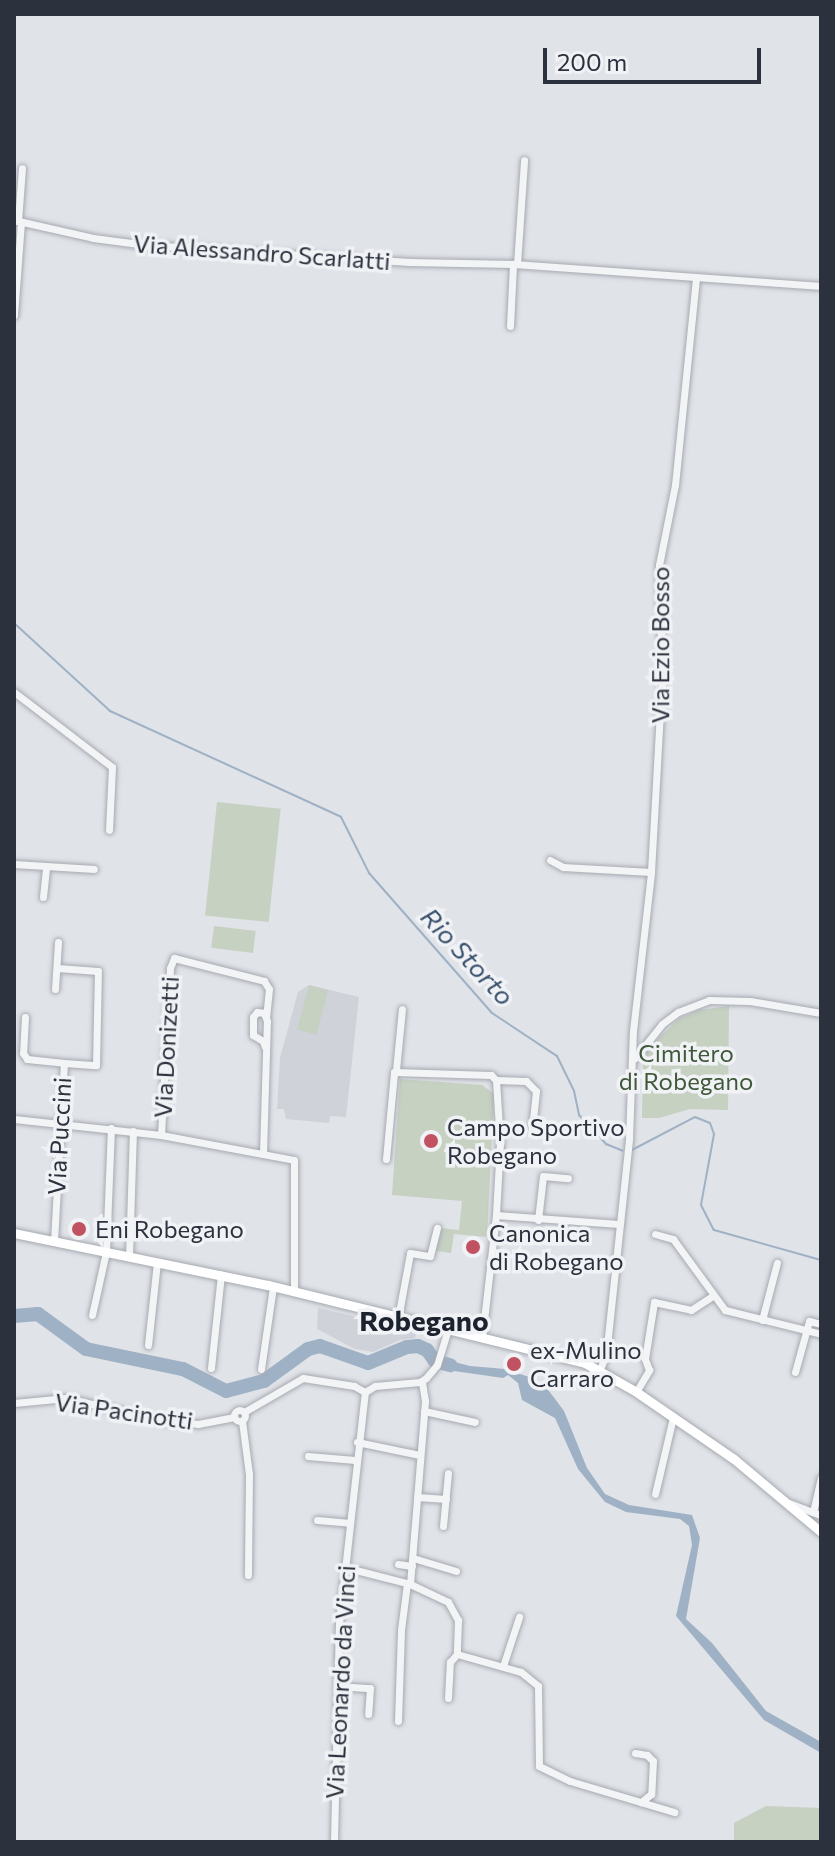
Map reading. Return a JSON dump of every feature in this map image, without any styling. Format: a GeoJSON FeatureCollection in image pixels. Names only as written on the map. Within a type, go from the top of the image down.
{"type":"FeatureCollection","features":[{"type":"Feature","properties":{"kind":"main road"},"geometry":{"type":"LineString","coordinates":[[14,1233],[273,1287],[600,1369],[734,1459],[821,1532]]}},
{"type":"Feature","properties":{"kind":"street"},"geometry":{"type":"LineString","coordinates":[[510,326],[524,160]]}},
{"type":"Feature","properties":{"kind":"street"},"geometry":{"type":"LineString","coordinates":[[14,315],[22,168]]}},
{"type":"Feature","properties":{"kind":"street","name":"Via Alessandro Scarlatti"},"geometry":{"type":"LineString","coordinates":[[18,221],[93,238],[147,245],[409,262],[515,264],[821,286]]}},
{"type":"Feature","properties":{"kind":"street","name":"Via Ezio Bosso"},"geometry":{"type":"LineString","coordinates":[[619,1224],[629,1138],[633,1031],[651,872],[662,673],[659,565],[675,485],[696,277]]}},
{"type":"Feature","properties":{"kind":"street"},"geometry":{"type":"LineString","coordinates":[[14,692],[112,767],[109,830]]}},
{"type":"Feature","properties":{"kind":"street"},"geometry":{"type":"LineString","coordinates":[[550,860],[563,867],[651,872]]}},
{"type":"Feature","properties":{"kind":"street"},"geometry":{"type":"LineString","coordinates":[[14,864],[94,869]]}},
{"type":"Feature","properties":{"kind":"street"},"geometry":{"type":"LineString","coordinates":[[43,897],[46,867]]}},
{"type":"Feature","properties":{"kind":"street"},"geometry":{"type":"LineString","coordinates":[[55,989],[58,942]]}},
{"type":"Feature","properties":{"kind":"street","name":"Via Donizetti"},"geometry":{"type":"LineString","coordinates":[[161,1135],[171,962],[178,958],[264,981],[269,989],[266,1016]]}},
{"type":"Feature","properties":{"kind":"street","name":"Via Puccini"},"geometry":{"type":"LineString","coordinates":[[54,1241],[64,1063],[96,1065],[98,971],[57,968]]}},
{"type":"Feature","properties":{"kind":"street"},"geometry":{"type":"LineString","coordinates":[[634,1059],[662,1024],[678,1012],[709,1000],[750,1001],[821,1013]]}},
{"type":"Feature","properties":{"kind":"street"},"geometry":{"type":"LineString","coordinates":[[386,1159],[402,1009]]}},
{"type":"Feature","properties":{"kind":"street"},"geometry":{"type":"LineString","coordinates":[[263,1154],[266,1016],[257,1012],[253,1017],[253,1035],[263,1041],[265,1047]]}},
{"type":"Feature","properties":{"kind":"street"},"geometry":{"type":"LineString","coordinates":[[25,1017],[23,1053],[27,1059],[64,1063]]}},
{"type":"Feature","properties":{"kind":"street"},"geometry":{"type":"LineString","coordinates":[[396,1070],[491,1075],[496,1080],[500,1143],[496,1215],[482,1337]]}},
{"type":"Feature","properties":{"kind":"street"},"geometry":{"type":"LineString","coordinates":[[496,1080],[526,1081],[536,1091],[532,1129]]}},
{"type":"Feature","properties":{"kind":"street","name":"Via Donizetti"},"geometry":{"type":"LineString","coordinates":[[14,1119],[161,1135],[294,1160],[294,1292]]}},
{"type":"Feature","properties":{"kind":"street"},"geometry":{"type":"LineString","coordinates":[[92,1315],[106,1252],[111,1128]]}},
{"type":"Feature","properties":{"kind":"street"},"geometry":{"type":"LineString","coordinates":[[129,1257],[133,1131]]}},
{"type":"Feature","properties":{"kind":"street"},"geometry":{"type":"LineString","coordinates":[[538,1220],[543,1176],[568,1178]]}},
{"type":"Feature","properties":{"kind":"street"},"geometry":{"type":"LineString","coordinates":[[496,1215],[619,1224],[606,1355],[600,1369]]}},
{"type":"Feature","properties":{"kind":"street"},"geometry":{"type":"LineString","coordinates":[[398,1318],[410,1253],[430,1256],[437,1228]]}},
{"type":"Feature","properties":{"kind":"street"},"geometry":{"type":"LineString","coordinates":[[655,1234],[673,1239],[725,1310],[821,1334]]}},
{"type":"Feature","properties":{"kind":"street"},"geometry":{"type":"LineString","coordinates":[[148,1345],[157,1262]]}},
{"type":"Feature","properties":{"kind":"street"},"geometry":{"type":"LineString","coordinates":[[762,1320],[777,1263]]}},
{"type":"Feature","properties":{"kind":"street"},"geometry":{"type":"LineString","coordinates":[[211,1368],[221,1275]]}},
{"type":"Feature","properties":{"kind":"street"},"geometry":{"type":"LineString","coordinates":[[261,1369],[273,1287]]}},
{"type":"Feature","properties":{"kind":"street"},"geometry":{"type":"LineString","coordinates":[[636,1392],[649,1370],[645,1359],[654,1302],[691,1310],[714,1295]]}},
{"type":"Feature","properties":{"kind":"street"},"geometry":{"type":"LineString","coordinates":[[795,1372],[809,1321],[821,1324]]}},
{"type":"Feature","properties":{"kind":"street"},"geometry":{"type":"LineString","coordinates":[[398,1721],[401,1630],[412,1562],[424,1411],[422,1381],[438,1361],[448,1330]]}},
{"type":"Feature","properties":{"kind":"street","name":"Via Pacinotti"},"geometry":{"type":"LineString","coordinates":[[14,1403],[66,1398],[165,1421],[198,1424],[240,1417],[303,1378],[354,1386],[365,1392],[375,1386],[422,1381]]}},
{"type":"Feature","properties":{"kind":"street","name":"Via Leonardo da Vinci"},"geometry":{"type":"LineString","coordinates":[[334,1842],[344,1567],[365,1392]]}},
{"type":"Feature","properties":{"kind":"street"},"geometry":{"type":"LineString","coordinates":[[424,1411],[475,1422]]}},
{"type":"Feature","properties":{"kind":"street"},"geometry":{"type":"LineString","coordinates":[[240,1417],[248,1456],[248,1575]]}},
{"type":"Feature","properties":{"kind":"street"},"geometry":{"type":"LineString","coordinates":[[655,1494],[673,1417]]}},
{"type":"Feature","properties":{"kind":"street"},"geometry":{"type":"LineString","coordinates":[[357,1442],[420,1455]]}},
{"type":"Feature","properties":{"kind":"street"},"geometry":{"type":"LineString","coordinates":[[308,1456],[355,1460]]}},
{"type":"Feature","properties":{"kind":"street"},"geometry":{"type":"LineString","coordinates":[[443,1526],[448,1473]]}},
{"type":"Feature","properties":{"kind":"street"},"geometry":{"type":"LineString","coordinates":[[786,1501],[817,1513],[821,1478]]}},
{"type":"Feature","properties":{"kind":"street"},"geometry":{"type":"LineString","coordinates":[[417,1497],[446,1499]]}},
{"type":"Feature","properties":{"kind":"street"},"geometry":{"type":"LineString","coordinates":[[317,1520],[350,1523]]}},
{"type":"Feature","properties":{"kind":"street"},"geometry":{"type":"LineString","coordinates":[[398,1564],[412,1562],[456,1571]]}},
{"type":"Feature","properties":{"kind":"street"},"geometry":{"type":"LineString","coordinates":[[344,1567],[409,1584],[448,1602],[458,1620],[457,1654],[450,1662],[448,1698]]}},
{"type":"Feature","properties":{"kind":"street"},"geometry":{"type":"LineString","coordinates":[[503,1666],[519,1617]]}},
{"type":"Feature","properties":{"kind":"street"},"geometry":{"type":"LineString","coordinates":[[457,1654],[521,1672],[538,1686],[539,1766],[570,1781],[674,1812]]}},
{"type":"Feature","properties":{"kind":"street"},"geometry":{"type":"LineString","coordinates":[[338,1686],[370,1688],[368,1714]]}},
{"type":"Feature","properties":{"kind":"street"},"geometry":{"type":"LineString","coordinates":[[635,1753],[647,1755],[653,1761],[651,1794],[641,1802]]}},
{"type":"Feature","properties":{"kind":"shaded area"},"geometry":{"type":"Polygon","coordinates":[[[309,985],[359,997],[346,1117],[330,1116],[329,1123],[286,1119],[284,1109],[277,1109],[280,1058],[298,992],[309,985]]]}},
{"type":"Feature","properties":{"kind":"shaded area"},"geometry":{"type":"Polygon","coordinates":[[[318,1308],[417,1331],[415,1338],[400,1340],[373,1352],[355,1349],[317,1329],[318,1308]]]}},
{"type":"Feature","properties":{"kind":"green space"},"geometry":{"type":"Polygon","coordinates":[[[217,802],[281,809],[269,922],[205,915],[217,802]]]}},
{"type":"Feature","properties":{"kind":"green space"},"geometry":{"type":"Polygon","coordinates":[[[214,926],[256,931],[253,953],[211,948],[214,926]]]}},
{"type":"Feature","properties":{"kind":"green space"},"geometry":{"type":"Polygon","coordinates":[[[309,985],[328,990],[316,1035],[297,1029],[309,985]]]}},
{"type":"Feature","properties":{"kind":"green space","name":"Cimitero di Robegano"},"geometry":{"type":"Polygon","coordinates":[[[729,1006],[728,1110],[690,1109],[659,1118],[642,1118],[643,1059],[648,1048],[679,1019],[699,1010],[729,1006]]]}},
{"type":"Feature","properties":{"kind":"green space"},"geometry":{"type":"Polygon","coordinates":[[[400,1079],[482,1085],[494,1094],[487,1237],[454,1234],[451,1253],[436,1251],[439,1228],[459,1230],[462,1201],[392,1195],[400,1079]]]}},
{"type":"Feature","properties":{"kind":"green space"},"geometry":{"type":"Polygon","coordinates":[[[766,1806],[821,1808],[821,1842],[734,1842],[734,1823],[766,1806]]]}},
{"type":"Feature","properties":{"kind":"water"},"geometry":{"type":"Polygon","coordinates":[[[443,1359],[470,1366],[505,1369],[532,1378],[549,1391],[564,1411],[587,1468],[605,1494],[629,1505],[692,1515],[700,1538],[686,1619],[712,1643],[766,1711],[821,1742],[821,1753],[764,1720],[676,1616],[692,1545],[689,1526],[680,1519],[626,1512],[605,1502],[578,1469],[555,1418],[522,1400],[518,1383],[508,1375],[503,1378],[440,1369],[443,1359]]]}},
{"type":"Feature","properties":{"kind":"waterway","name":"Rio Storto"},"geometry":{"type":"LineString","coordinates":[[14,623],[110,711],[341,817],[369,873],[492,1013],[557,1056],[574,1091],[579,1115],[606,1144],[623,1151]]}},
{"type":"Feature","properties":{"kind":"waterway","name":"Rio Storto"},"geometry":{"type":"LineString","coordinates":[[630,1151],[695,1117],[710,1123],[714,1134],[701,1205],[714,1230],[821,1260]]}},
{"type":"Feature","properties":{"kind":"waterway"},"geometry":{"type":"LineString","coordinates":[[14,1316],[38,1314],[86,1349],[183,1369],[226,1391],[264,1381],[308,1349],[320,1346],[368,1363],[407,1347],[418,1346],[427,1350],[435,1361],[450,1365]]}},
{"type":"Feature","properties":{"kind":"place","name":"Campo Sportivo Robegano"},"geometry":{"type":"Point","coordinates":[431,1141]}},
{"type":"Feature","properties":{"kind":"place","name":"Eni Robegano"},"geometry":{"type":"Point","coordinates":[79,1229]}},
{"type":"Feature","properties":{"kind":"place","name":"Canonica di Robegano"},"geometry":{"type":"Point","coordinates":[473,1247]}},
{"type":"Feature","properties":{"kind":"place","name":"ex-Mulino Carraro"},"geometry":{"type":"Point","coordinates":[514,1364]}},
{"type":"Feature","properties":{"kind":"district","name":"Robegano"},"geometry":{"type":"Point","coordinates":[424,1320]}}]}
